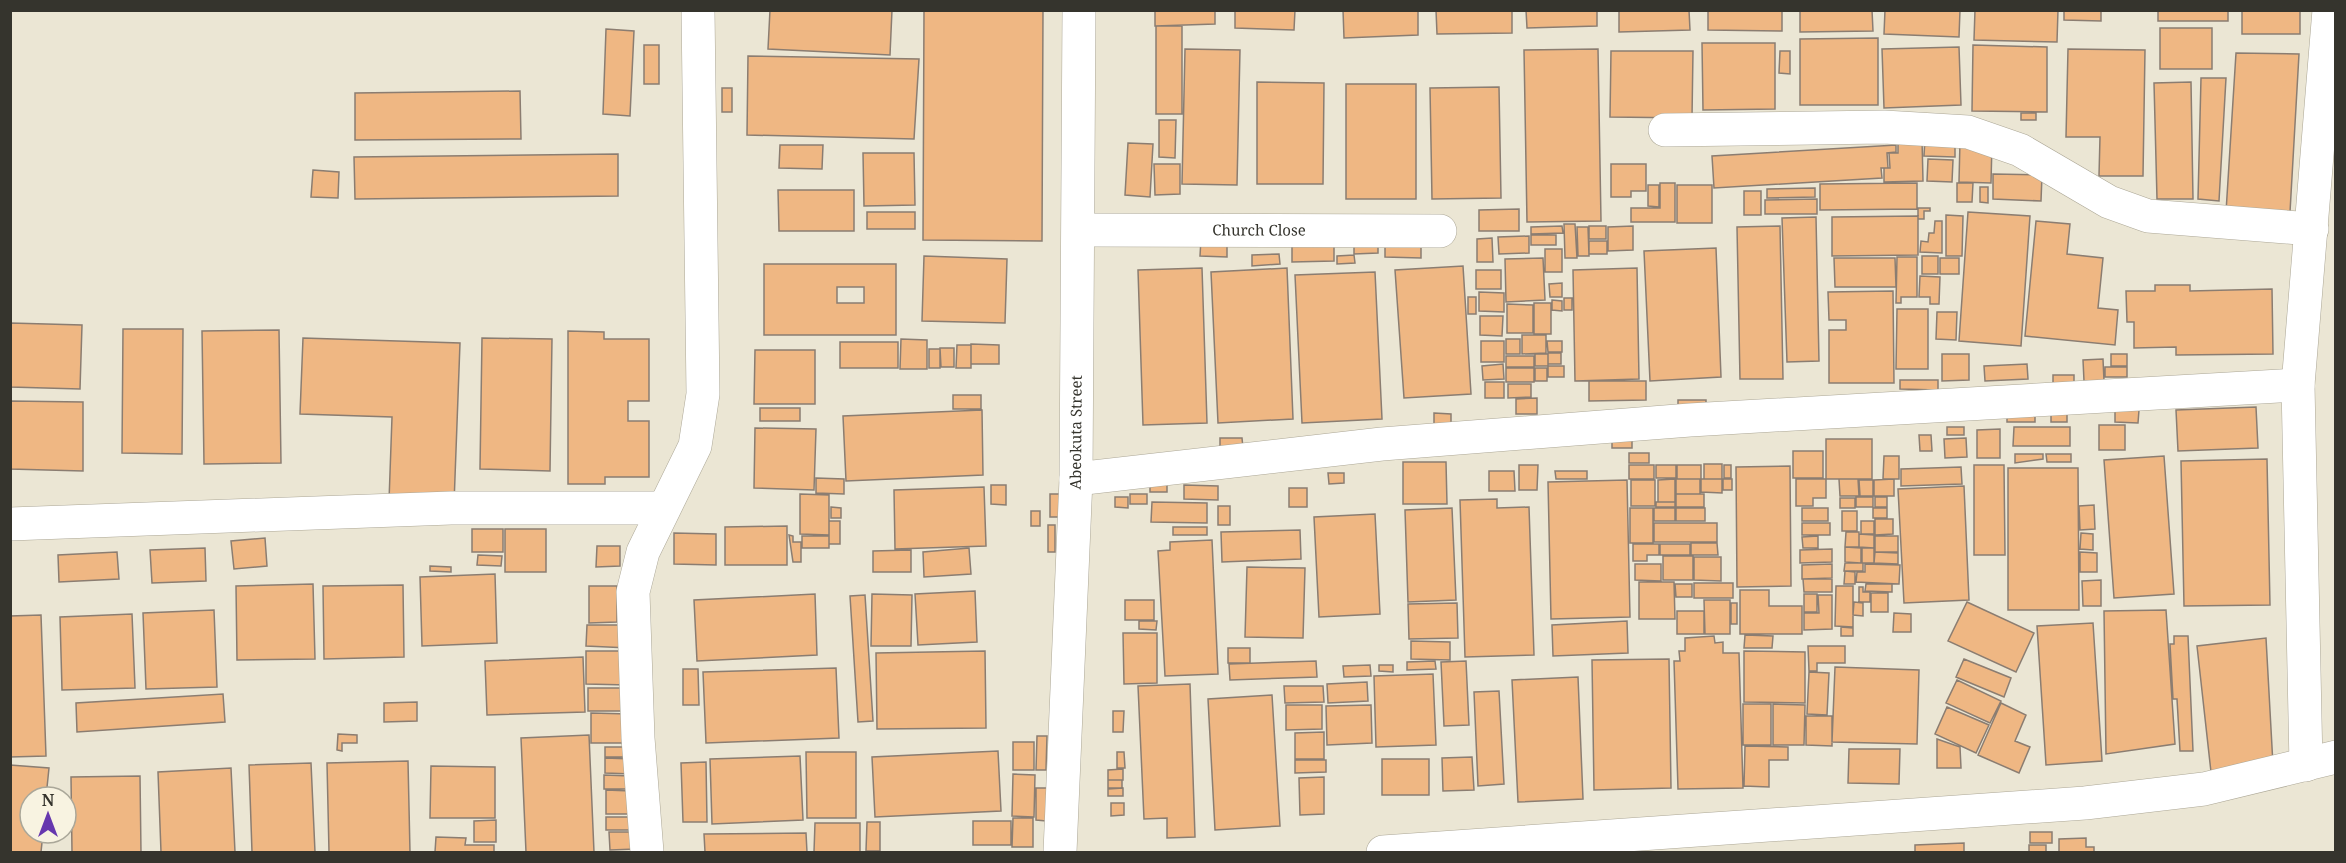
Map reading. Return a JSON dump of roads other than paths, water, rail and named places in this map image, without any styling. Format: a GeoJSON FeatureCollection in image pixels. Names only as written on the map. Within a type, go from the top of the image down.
{"type":"FeatureCollection","features":[{"type":"Feature","properties":{"kind":"street"},"geometry":{"type":"LineString","coordinates":[[647,852],[638,738],[633,592],[643,552],[662,508],[695,446],[703,394],[698,10]]}},
{"type":"Feature","properties":{"kind":"street","name":"Abeokuta Street"},"geometry":{"type":"LineString","coordinates":[[1060,852],[1076,479],[1079,10]]}},
{"type":"Feature","properties":{"kind":"street"},"geometry":{"type":"LineString","coordinates":[[1383,852],[2085,803],[2204,789],[2321,761],[2298,385],[2329,10]]}},
{"type":"Feature","properties":{"kind":"street"},"geometry":{"type":"LineString","coordinates":[[1665,130],[1884,127],[1968,132],[2020,150],[2109,202],[2148,216],[2312,229]]}},
{"type":"Feature","properties":{"kind":"street","name":"Church Close"},"geometry":{"type":"LineString","coordinates":[[1079,230],[1440,231]]}},
{"type":"Feature","properties":{"kind":"street"},"geometry":{"type":"LineString","coordinates":[[1076,479],[1382,444],[1655,423],[2298,385]]}},
{"type":"Feature","properties":{"kind":"street"},"geometry":{"type":"LineString","coordinates":[[10,524],[451,508],[662,508]]}}]}
